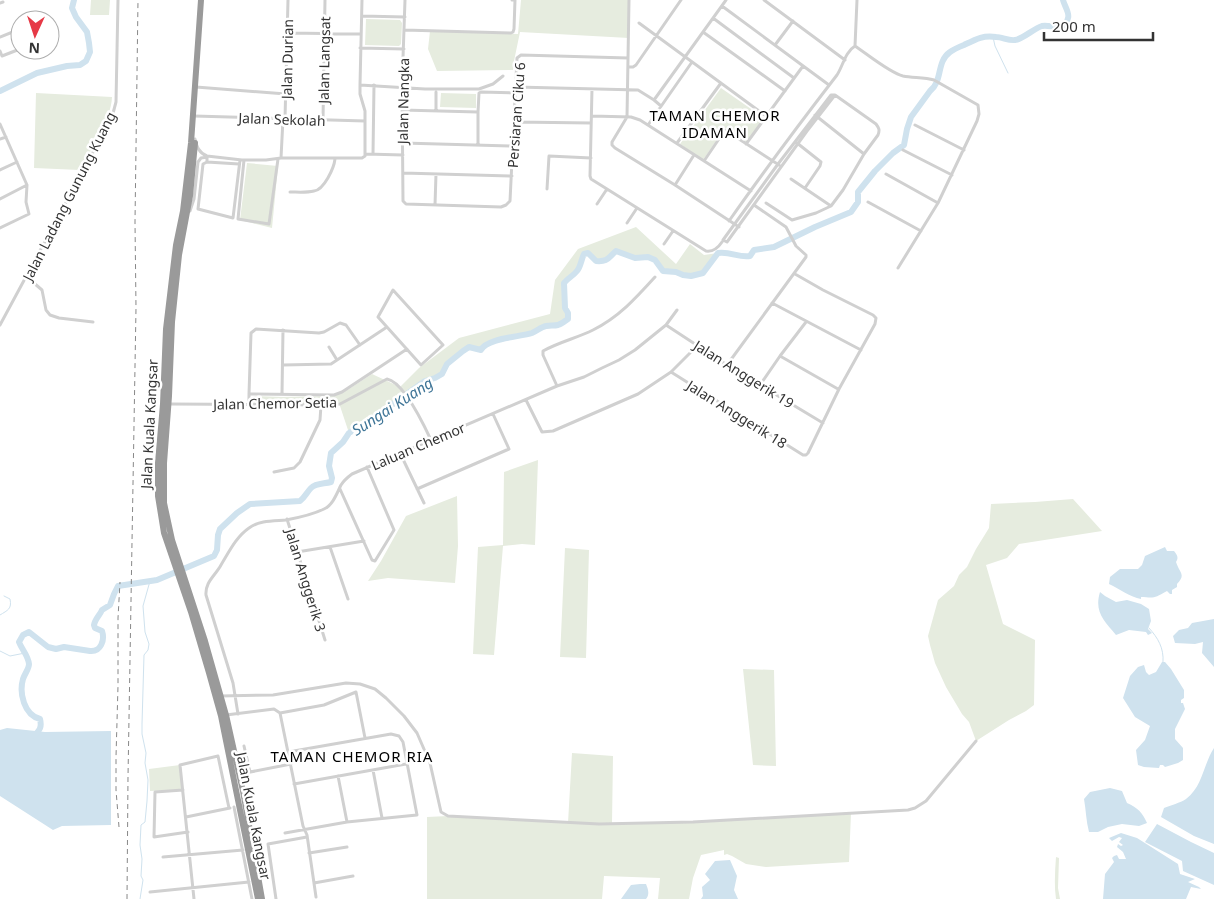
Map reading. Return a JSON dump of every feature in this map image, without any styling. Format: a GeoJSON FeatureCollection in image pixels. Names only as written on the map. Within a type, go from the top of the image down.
{"type":"FeatureCollection","features":[{"type":"Feature","properties":{"kind":"highway","name":"Jalan Kuala Kangsar"},"geometry":{"type":"LineString","coordinates":[[201,0],[196,139],[186,219],[179,255],[172,319],[166,404],[158,463],[158,496],[164,533],[182,578],[218,697],[237,807],[258,899]]}},
{"type":"Feature","properties":{"kind":"highway","name":"Jalan Kuala Kangsar"},"geometry":{"type":"LineString","coordinates":[[197,88],[205,0]]}},
{"type":"Feature","properties":{"kind":"highway","name":"Jalan Kuala Kangsar"},"geometry":{"type":"LineString","coordinates":[[166,404],[166,329],[176,245],[196,116]]}},
{"type":"Feature","properties":{"kind":"highway","name":"Jalan Kuala Kangsar"},"geometry":{"type":"LineString","coordinates":[[218,697],[226,715],[240,774],[262,899]]}},
{"type":"Feature","properties":{"kind":"highway"},"geometry":{"type":"LineString","coordinates":[[237,807],[242,803],[243,791]]}},
{"type":"Feature","properties":{"kind":"highway"},"geometry":{"type":"LineString","coordinates":[[237,807],[243,808],[246,818],[249,820]]}},
{"type":"Feature","properties":{"kind":"street","name":"Jalan Ladang Gunung Kuang"},"geometry":{"type":"LineString","coordinates":[[0,325],[114,111],[116,102],[118,0]]}},
{"type":"Feature","properties":{"kind":"street","name":"Jalan Durian"},"geometry":{"type":"LineString","coordinates":[[241,162],[238,219],[270,224],[284,119],[288,0]]}},
{"type":"Feature","properties":{"kind":"street","name":"Jalan Langsat"},"geometry":{"type":"LineString","coordinates":[[323,120],[325,0]]}},
{"type":"Feature","properties":{"kind":"street"},"geometry":{"type":"LineString","coordinates":[[362,0],[360,94],[365,111],[365,155]]}},
{"type":"Feature","properties":{"kind":"street","name":"Jalan Nangka"},"geometry":{"type":"LineString","coordinates":[[406,0],[402,87],[403,200],[406,204],[435,205]]}},
{"type":"Feature","properties":{"kind":"street"},"geometry":{"type":"LineString","coordinates":[[404,30],[511,33],[513,32],[513,0]]}},
{"type":"Feature","properties":{"kind":"street"},"geometry":{"type":"LineString","coordinates":[[630,0],[627,117],[612,145],[738,226]]}},
{"type":"Feature","properties":{"kind":"street"},"geometry":{"type":"LineString","coordinates":[[628,67],[636,65],[681,0]]}},
{"type":"Feature","properties":{"kind":"street"},"geometry":{"type":"LineString","coordinates":[[654,100],[726,0]]}},
{"type":"Feature","properties":{"kind":"street"},"geometry":{"type":"LineString","coordinates":[[764,0],[845,60]]}},
{"type":"Feature","properties":{"kind":"street"},"geometry":{"type":"LineString","coordinates":[[729,221],[842,68],[851,49],[855,46],[857,0]]}},
{"type":"Feature","properties":{"kind":"street"},"geometry":{"type":"LineString","coordinates":[[722,6],[829,85]]}},
{"type":"Feature","properties":{"kind":"street"},"geometry":{"type":"LineString","coordinates":[[362,16],[405,17]]}},
{"type":"Feature","properties":{"kind":"street"},"geometry":{"type":"LineString","coordinates":[[713,18],[794,78]]}},
{"type":"Feature","properties":{"kind":"street"},"geometry":{"type":"LineString","coordinates":[[775,45],[793,21]]}},
{"type":"Feature","properties":{"kind":"street"},"geometry":{"type":"LineString","coordinates":[[639,23],[766,116]]}},
{"type":"Feature","properties":{"kind":"street"},"geometry":{"type":"LineString","coordinates":[[703,32],[784,91]]}},
{"type":"Feature","properties":{"kind":"street"},"geometry":{"type":"LineString","coordinates":[[287,33],[361,34]]}},
{"type":"Feature","properties":{"kind":"street"},"geometry":{"type":"LineString","coordinates":[[855,46],[902,76],[934,80],[978,105],[980,114],[938,203],[898,268]]}},
{"type":"Feature","properties":{"kind":"street"},"geometry":{"type":"LineString","coordinates":[[360,48],[404,49]]}},
{"type":"Feature","properties":{"kind":"street"},"geometry":{"type":"LineString","coordinates":[[0,51],[2,56],[10,53]]}},
{"type":"Feature","properties":{"kind":"street","name":"Persiaran Ciku 6"},"geometry":{"type":"LineString","coordinates":[[435,205],[501,207],[506,206],[510,201],[517,58],[520,55],[628,58]]}},
{"type":"Feature","properties":{"kind":"street"},"geometry":{"type":"LineString","coordinates":[[648,125],[692,62]]}},
{"type":"Feature","properties":{"kind":"street"},"geometry":{"type":"LineString","coordinates":[[746,144],[803,66]]}},
{"type":"Feature","properties":{"kind":"street"},"geometry":{"type":"LineString","coordinates":[[360,85],[479,89],[493,84],[503,76]]}},
{"type":"Feature","properties":{"kind":"street"},"geometry":{"type":"LineString","coordinates":[[677,143],[721,83]]}},
{"type":"Feature","properties":{"kind":"street"},"geometry":{"type":"LineString","coordinates":[[373,154],[374,85]]}},
{"type":"Feature","properties":{"kind":"street"},"geometry":{"type":"LineString","coordinates":[[516,87],[641,91],[661,106]]}},
{"type":"Feature","properties":{"kind":"street"},"geometry":{"type":"LineString","coordinates":[[197,88],[286,94]]}},
{"type":"Feature","properties":{"kind":"street"},"geometry":{"type":"LineString","coordinates":[[592,89],[591,179],[706,252],[716,249],[807,131],[816,116],[835,95],[879,128],[879,132],[831,206],[816,213],[792,220],[766,203]]}},
{"type":"Feature","properties":{"kind":"street"},"geometry":{"type":"LineString","coordinates":[[436,92],[436,111]]}},
{"type":"Feature","properties":{"kind":"street"},"geometry":{"type":"LineString","coordinates":[[478,145],[480,93],[516,93]]}},
{"type":"Feature","properties":{"kind":"street"},"geometry":{"type":"LineString","coordinates":[[402,110],[478,112]]}},
{"type":"Feature","properties":{"kind":"street","name":"Jalan Sekolah"},"geometry":{"type":"LineString","coordinates":[[196,116],[365,121]]}},
{"type":"Feature","properties":{"kind":"street"},"geometry":{"type":"LineString","coordinates":[[592,116],[627,117],[640,120],[751,190]]}},
{"type":"Feature","properties":{"kind":"street"},"geometry":{"type":"LineString","coordinates":[[816,116],[864,154]]}},
{"type":"Feature","properties":{"kind":"street"},"geometry":{"type":"LineString","coordinates":[[515,122],[592,123]]}},
{"type":"Feature","properties":{"kind":"street"},"geometry":{"type":"LineString","coordinates":[[0,124],[27,186],[26,202],[28,214],[0,228]]}},
{"type":"Feature","properties":{"kind":"street"},"geometry":{"type":"LineString","coordinates":[[915,125],[964,150]]}},
{"type":"Feature","properties":{"kind":"street"},"geometry":{"type":"LineString","coordinates":[[704,161],[725,130],[779,166]]}},
{"type":"Feature","properties":{"kind":"street"},"geometry":{"type":"LineString","coordinates":[[0,139],[6,137]]}},
{"type":"Feature","properties":{"kind":"street"},"geometry":{"type":"LineString","coordinates":[[196,139],[200,152],[207,156],[241,162]]}},
{"type":"Feature","properties":{"kind":"street"},"geometry":{"type":"LineString","coordinates":[[797,142],[821,162],[805,188]]}},
{"type":"Feature","properties":{"kind":"street"},"geometry":{"type":"LineString","coordinates":[[403,143],[514,146]]}},
{"type":"Feature","properties":{"kind":"street"},"geometry":{"type":"LineString","coordinates":[[903,150],[952,175]]}},
{"type":"Feature","properties":{"kind":"street"},"geometry":{"type":"LineString","coordinates":[[241,162],[233,218],[198,208],[203,164],[207,162],[362,158],[365,155],[373,154],[403,155]]}},
{"type":"Feature","properties":{"kind":"street"},"geometry":{"type":"LineString","coordinates":[[675,185],[694,155]]}},
{"type":"Feature","properties":{"kind":"street"},"geometry":{"type":"LineString","coordinates":[[207,156],[207,162]]}},
{"type":"Feature","properties":{"kind":"street"},"geometry":{"type":"LineString","coordinates":[[186,219],[193,203],[198,162],[201,158],[207,156]]}},
{"type":"Feature","properties":{"kind":"street"},"geometry":{"type":"LineString","coordinates":[[547,189],[548,156],[591,158]]}},
{"type":"Feature","properties":{"kind":"street"},"geometry":{"type":"LineString","coordinates":[[290,192],[316,191],[320,189],[329,176],[334,165],[334,159]]}},
{"type":"Feature","properties":{"kind":"street"},"geometry":{"type":"LineString","coordinates":[[0,170],[17,162]]}},
{"type":"Feature","properties":{"kind":"street"},"geometry":{"type":"LineString","coordinates":[[722,241],[727,242],[779,166]]}},
{"type":"Feature","properties":{"kind":"street"},"geometry":{"type":"LineString","coordinates":[[403,173],[512,176]]}},
{"type":"Feature","properties":{"kind":"street"},"geometry":{"type":"LineString","coordinates":[[435,205],[436,174]]}},
{"type":"Feature","properties":{"kind":"street"},"geometry":{"type":"LineString","coordinates":[[886,174],[938,203]]}},
{"type":"Feature","properties":{"kind":"street"},"geometry":{"type":"LineString","coordinates":[[791,179],[831,206]]}},
{"type":"Feature","properties":{"kind":"street"},"geometry":{"type":"LineString","coordinates":[[0,199],[27,186]]}},
{"type":"Feature","properties":{"kind":"street"},"geometry":{"type":"LineString","coordinates":[[597,204],[608,189]]}},
{"type":"Feature","properties":{"kind":"street"},"geometry":{"type":"LineString","coordinates":[[868,202],[921,231]]}},
{"type":"Feature","properties":{"kind":"street"},"geometry":{"type":"LineString","coordinates":[[727,365],[795,274],[805,260],[806,255],[796,246],[789,231],[782,224],[754,205]]}},
{"type":"Feature","properties":{"kind":"street"},"geometry":{"type":"LineString","coordinates":[[626,223],[637,208]]}},
{"type":"Feature","properties":{"kind":"street"},"geometry":{"type":"LineString","coordinates":[[664,244],[673,231]]}},
{"type":"Feature","properties":{"kind":"street"},"geometry":{"type":"LineString","coordinates":[[795,274],[876,318],[875,324],[838,389],[823,423]]}},
{"type":"Feature","properties":{"kind":"street"},"geometry":{"type":"LineString","coordinates":[[27,277],[42,290],[46,310],[50,314],[59,318],[93,322]]}},
{"type":"Feature","properties":{"kind":"street"},"geometry":{"type":"LineString","coordinates":[[557,386],[543,356],[543,351],[612,320],[655,277]]}},
{"type":"Feature","properties":{"kind":"street"},"geometry":{"type":"LineString","coordinates":[[393,290],[443,345],[421,365],[387,327],[378,317],[393,290]]}},
{"type":"Feature","properties":{"kind":"street"},"geometry":{"type":"LineString","coordinates":[[772,303],[861,350]]}},
{"type":"Feature","properties":{"kind":"street","name":"Laluan Chemor"},"geometry":{"type":"LineString","coordinates":[[236,695],[206,591],[208,582],[217,572],[232,547],[248,528],[258,523],[288,519],[325,509],[330,505],[342,484],[352,474],[619,360],[635,350],[666,324],[677,310]]}},
{"type":"Feature","properties":{"kind":"street"},"geometry":{"type":"LineString","coordinates":[[760,385],[806,322]]}},
{"type":"Feature","properties":{"kind":"street"},"geometry":{"type":"LineString","coordinates":[[248,404],[251,334],[256,329],[324,332],[340,323],[346,325],[360,345]]}},
{"type":"Feature","properties":{"kind":"street","name":"Jalan Anggerik 19"},"geometry":{"type":"LineString","coordinates":[[666,324],[727,365],[823,423]]}},
{"type":"Feature","properties":{"kind":"street"},"geometry":{"type":"LineString","coordinates":[[282,365],[328,364],[387,327]]}},
{"type":"Feature","properties":{"kind":"street"},"geometry":{"type":"LineString","coordinates":[[282,394],[283,330]]}},
{"type":"Feature","properties":{"kind":"street"},"geometry":{"type":"LineString","coordinates":[[526,400],[542,432],[552,431],[648,388],[671,372],[698,345]]}},
{"type":"Feature","properties":{"kind":"street"},"geometry":{"type":"LineString","coordinates":[[329,347],[337,360]]}},
{"type":"Feature","properties":{"kind":"street"},"geometry":{"type":"LineString","coordinates":[[249,394],[334,395],[342,392],[407,349]]}},
{"type":"Feature","properties":{"kind":"street"},"geometry":{"type":"LineString","coordinates":[[780,356],[838,389]]}},
{"type":"Feature","properties":{"kind":"street","name":"Jalan Anggerik 18"},"geometry":{"type":"LineString","coordinates":[[671,372],[803,455],[808,453],[823,423]]}},
{"type":"Feature","properties":{"kind":"street","name":"Jalan Chemor Setia"},"geometry":{"type":"LineString","coordinates":[[166,404],[340,404],[387,378],[395,382],[410,401],[431,440]]}},
{"type":"Feature","properties":{"kind":"street"},"geometry":{"type":"LineString","coordinates":[[274,472],[294,468],[300,462],[320,420],[321,405]]}},
{"type":"Feature","properties":{"kind":"street"},"geometry":{"type":"LineString","coordinates":[[417,489],[509,449],[493,414]]}},
{"type":"Feature","properties":{"kind":"street"},"geometry":{"type":"LineString","coordinates":[[400,454],[424,503]]}},
{"type":"Feature","properties":{"kind":"street"},"geometry":{"type":"LineString","coordinates":[[340,489],[372,560],[375,561],[394,530],[367,467]]}},
{"type":"Feature","properties":{"kind":"street","name":"Jalan Anggerik 3"},"geometry":{"type":"LineString","coordinates":[[288,519],[325,640]]}},
{"type":"Feature","properties":{"kind":"street"},"geometry":{"type":"LineString","coordinates":[[297,552],[364,541]]}},
{"type":"Feature","properties":{"kind":"street"},"geometry":{"type":"LineString","coordinates":[[330,547],[348,599]]}},
{"type":"Feature","properties":{"kind":"street"},"geometry":{"type":"LineString","coordinates":[[218,697],[281,694],[346,683],[360,684],[375,689],[404,716],[417,733],[430,763],[441,812],[448,816],[484,819],[612,824],[693,822],[908,810],[926,802],[976,741]]}},
{"type":"Feature","properties":{"kind":"street"},"geometry":{"type":"LineString","coordinates":[[226,715],[274,709],[280,713],[324,705],[356,692],[365,738]]}},
{"type":"Feature","properties":{"kind":"street"},"geometry":{"type":"LineString","coordinates":[[236,695],[238,714]]}},
{"type":"Feature","properties":{"kind":"street"},"geometry":{"type":"LineString","coordinates":[[280,713],[307,837],[316,897]]}},
{"type":"Feature","properties":{"kind":"street"},"geometry":{"type":"LineString","coordinates":[[285,833],[348,822],[417,815],[403,742],[399,736],[390,734],[288,752]]}},
{"type":"Feature","properties":{"kind":"street"},"geometry":{"type":"LineString","coordinates":[[244,746],[250,772]]}},
{"type":"Feature","properties":{"kind":"street"},"geometry":{"type":"LineString","coordinates":[[194,899],[180,765],[218,756],[229,808]]}},
{"type":"Feature","properties":{"kind":"street"},"geometry":{"type":"LineString","coordinates":[[240,774],[291,764]]}},
{"type":"Feature","properties":{"kind":"street"},"geometry":{"type":"LineString","coordinates":[[294,784],[406,764]]}},
{"type":"Feature","properties":{"kind":"street"},"geometry":{"type":"LineString","coordinates":[[373,770],[382,818]]}},
{"type":"Feature","properties":{"kind":"street"},"geometry":{"type":"LineString","coordinates":[[338,776],[348,822]]}},
{"type":"Feature","properties":{"kind":"street"},"geometry":{"type":"LineString","coordinates":[[183,790],[155,792],[154,837],[188,832]]}},
{"type":"Feature","properties":{"kind":"street"},"geometry":{"type":"LineString","coordinates":[[186,817],[237,807],[242,850],[252,899]]}},
{"type":"Feature","properties":{"kind":"street"},"geometry":{"type":"LineString","coordinates":[[276,899],[268,844],[307,837]]}},
{"type":"Feature","properties":{"kind":"street"},"geometry":{"type":"LineString","coordinates":[[310,853],[347,847]]}},
{"type":"Feature","properties":{"kind":"street"},"geometry":{"type":"LineString","coordinates":[[163,857],[242,850]]}},
{"type":"Feature","properties":{"kind":"street"},"geometry":{"type":"LineString","coordinates":[[314,883],[353,876]]}},
{"type":"Feature","properties":{"kind":"street"},"geometry":{"type":"LineString","coordinates":[[150,892],[249,882]]}},
{"type":"Feature","properties":{"kind":"shaded area"},"geometry":{"type":"Polygon","coordinates":[[[91,0],[110,0],[109,15],[90,15],[91,0]]]}},
{"type":"Feature","properties":{"kind":"shaded area"},"geometry":{"type":"Polygon","coordinates":[[[521,0],[629,0],[629,38],[520,32],[513,70],[437,71],[428,49],[430,31],[518,34],[521,0]]]}},
{"type":"Feature","properties":{"kind":"shaded area"},"geometry":{"type":"Polygon","coordinates":[[[366,19],[400,20],[402,23],[401,44],[399,46],[365,45],[366,19]]]}},
{"type":"Feature","properties":{"kind":"shaded area"},"geometry":{"type":"Polygon","coordinates":[[[721,88],[764,118],[746,142],[725,128],[703,160],[680,144],[721,88]]]}},
{"type":"Feature","properties":{"kind":"shaded area"},"geometry":{"type":"Polygon","coordinates":[[[36,93],[112,97],[111,106],[104,125],[80,170],[34,168],[36,93]]]}},
{"type":"Feature","properties":{"kind":"shaded area"},"geometry":{"type":"Polygon","coordinates":[[[441,93],[476,94],[476,108],[440,107],[441,93]]]}},
{"type":"Feature","properties":{"kind":"shaded area"},"geometry":{"type":"Polygon","coordinates":[[[247,163],[278,166],[272,228],[240,220],[247,163]]]}},
{"type":"Feature","properties":{"kind":"shaded area"},"geometry":{"type":"Polygon","coordinates":[[[636,227],[676,264],[690,244],[704,255],[718,253],[703,273],[691,276],[663,271],[655,260],[648,257],[635,258],[616,251],[605,260],[596,261],[589,253],[584,254],[578,269],[564,284],[565,308],[568,313],[568,319],[558,325],[543,327],[525,335],[494,341],[484,346],[481,350],[469,348],[463,351],[447,364],[442,374],[425,381],[349,433],[339,403],[249,404],[254,396],[334,396],[372,374],[400,387],[419,368],[459,338],[550,314],[555,280],[578,249],[636,227]]]}},
{"type":"Feature","properties":{"kind":"shaded area"},"geometry":{"type":"Polygon","coordinates":[[[538,460],[535,545],[503,546],[494,655],[473,654],[478,547],[503,545],[504,472],[538,460]]]}},
{"type":"Feature","properties":{"kind":"shaded area"},"geometry":{"type":"Polygon","coordinates":[[[457,496],[458,546],[455,583],[388,578],[368,581],[406,516],[457,496]]]}},
{"type":"Feature","properties":{"kind":"shaded area"},"geometry":{"type":"Polygon","coordinates":[[[1073,499],[1102,531],[1019,544],[1007,558],[986,565],[1003,624],[1035,640],[1034,705],[976,741],[969,722],[946,687],[935,663],[930,645],[928,636],[938,600],[954,586],[989,528],[991,504],[1073,499]]]}},
{"type":"Feature","properties":{"kind":"shaded area"},"geometry":{"type":"Polygon","coordinates":[[[565,548],[589,550],[586,658],[560,657],[565,548]]]}},
{"type":"Feature","properties":{"kind":"shaded area"},"geometry":{"type":"Polygon","coordinates":[[[743,669],[774,670],[776,766],[753,765],[743,669]]]}},
{"type":"Feature","properties":{"kind":"shaded area"},"geometry":{"type":"Polygon","coordinates":[[[572,753],[613,756],[612,824],[693,822],[851,813],[849,862],[766,867],[746,864],[732,856],[724,855],[724,850],[701,855],[693,878],[689,899],[658,899],[660,878],[604,876],[602,899],[427,899],[427,817],[448,816],[568,823],[572,753]]]}},
{"type":"Feature","properties":{"kind":"shaded area"},"geometry":{"type":"Polygon","coordinates":[[[180,765],[183,790],[150,791],[149,769],[180,765]]]}},
{"type":"Feature","properties":{"kind":"shaded area"},"geometry":{"type":"Polygon","coordinates":[[[1056,857],[1059,858],[1058,888],[1060,899],[1056,899],[1055,894],[1056,857]]]}},
{"type":"Feature","properties":{"kind":"water"},"geometry":{"type":"Polygon","coordinates":[[[1165,547],[1167,551],[1174,551],[1177,555],[1176,562],[1182,576],[1177,587],[1172,590],[1172,594],[1167,591],[1155,597],[1141,597],[1141,599],[1109,584],[1110,577],[1120,569],[1138,569],[1142,565],[1145,556],[1165,547]]]}},
{"type":"Feature","properties":{"kind":"water"},"geometry":{"type":"Polygon","coordinates":[[[1100,592],[1116,602],[1127,600],[1141,604],[1149,609],[1151,621],[1148,629],[1152,633],[1148,635],[1146,632],[1129,630],[1116,635],[1104,621],[1099,611],[1098,599],[1100,592]]]}},
{"type":"Feature","properties":{"kind":"water"},"geometry":{"type":"Polygon","coordinates":[[[1214,619],[1214,667],[1202,653],[1203,642],[1195,644],[1175,643],[1173,636],[1179,630],[1188,628],[1192,623],[1214,619]]]}},
{"type":"Feature","properties":{"kind":"water"},"geometry":{"type":"Polygon","coordinates":[[[1162,662],[1165,662],[1171,669],[1184,690],[1184,698],[1181,700],[1181,703],[1183,703],[1185,709],[1175,729],[1175,739],[1183,748],[1183,760],[1165,767],[1160,765],[1159,768],[1144,767],[1138,765],[1136,750],[1145,740],[1150,726],[1135,717],[1123,698],[1130,676],[1138,667],[1144,665],[1149,675],[1156,672],[1162,662]]]}},
{"type":"Feature","properties":{"kind":"water"},"geometry":{"type":"Polygon","coordinates":[[[7,728],[45,732],[111,731],[111,825],[62,826],[53,830],[0,796],[0,730],[7,728]]]}},
{"type":"Feature","properties":{"kind":"water"},"geometry":{"type":"Polygon","coordinates":[[[1214,748],[1214,844],[1194,836],[1161,817],[1164,808],[1186,799],[1192,794],[1214,748]]]}},
{"type":"Feature","properties":{"kind":"water"},"geometry":{"type":"Polygon","coordinates":[[[1110,788],[1122,791],[1127,803],[1139,811],[1147,823],[1139,826],[1122,824],[1108,827],[1098,832],[1089,832],[1084,799],[1090,792],[1110,788]]]}},
{"type":"Feature","properties":{"kind":"water"},"geometry":{"type":"Polygon","coordinates":[[[1157,824],[1214,853],[1214,885],[1183,871],[1182,861],[1145,842],[1157,824]]]}},
{"type":"Feature","properties":{"kind":"water"},"geometry":{"type":"Polygon","coordinates":[[[1121,833],[1137,838],[1178,864],[1180,874],[1195,879],[1188,882],[1201,889],[1191,887],[1186,899],[1103,899],[1105,874],[1114,862],[1112,858],[1117,855],[1119,859],[1126,859],[1123,852],[1117,847],[1118,844],[1123,845],[1119,842],[1122,838],[1119,837],[1112,841],[1109,838],[1121,833]]]}},
{"type":"Feature","properties":{"kind":"water"},"geometry":{"type":"Polygon","coordinates":[[[730,860],[737,876],[734,890],[738,899],[701,899],[703,896],[702,887],[710,880],[705,874],[715,861],[730,860]]]}},
{"type":"Feature","properties":{"kind":"water"},"geometry":{"type":"Polygon","coordinates":[[[646,884],[648,893],[646,899],[621,899],[631,885],[646,884]]]}},
{"type":"Feature","properties":{"kind":"waterway"},"geometry":{"type":"LineString","coordinates":[[0,91],[37,73],[80,65],[86,61],[90,52],[87,32],[72,8],[74,0]]}},
{"type":"Feature","properties":{"kind":"waterway","name":"Sungai Kuang"},"geometry":{"type":"LineString","coordinates":[[34,736],[38,732],[41,722],[40,719],[30,713],[22,697],[23,679],[29,664],[19,642],[23,635],[29,632],[48,647],[56,649],[64,647],[90,651],[97,650],[101,645],[103,634],[94,625],[102,610],[110,605],[118,586],[157,580],[214,556],[217,550],[220,529],[250,504],[300,501],[313,486],[331,482],[329,466],[331,453],[343,442],[349,433],[425,381],[442,374],[447,364],[469,347],[481,350],[484,346],[497,340],[532,333],[544,327],[558,325],[568,319],[568,313],[565,308],[564,283],[578,269],[584,254],[588,253],[596,261],[605,260],[616,251],[635,258],[648,257],[655,260],[663,271],[691,276],[703,273],[718,253],[750,256],[754,250],[774,247],[851,212],[858,202],[858,192],[875,171],[904,145],[911,117],[937,82],[946,56],[955,49],[980,38],[998,37],[1015,40],[1042,26],[1061,27],[1066,23],[1068,16],[1063,0]]}},
{"type":"Feature","properties":{"kind":"waterway"},"geometry":{"type":"LineString","coordinates":[[993,37],[995,46],[1008,73]]}},
{"type":"Feature","properties":{"kind":"waterway"},"geometry":{"type":"LineString","coordinates":[[140,899],[143,880],[141,876],[141,825],[145,822],[148,780],[142,724],[144,655],[148,650],[149,644],[145,632],[143,606],[150,581]]}},
{"type":"Feature","properties":{"kind":"waterway"},"geometry":{"type":"LineString","coordinates":[[0,615],[10,607],[10,599],[4,596]]}},
{"type":"Feature","properties":{"kind":"waterway"},"geometry":{"type":"LineString","coordinates":[[1149,628],[1160,644],[1163,662]]}},
{"type":"Feature","properties":{"kind":"waterway"},"geometry":{"type":"LineString","coordinates":[[0,651],[10,656],[25,653]]}},
{"type":"Feature","properties":{"kind":"railway"},"geometry":{"type":"LineString","coordinates":[[127,899],[136,308],[135,222],[138,0]]}},
{"type":"Feature","properties":{"kind":"railway"},"geometry":{"type":"LineString","coordinates":[[119,827],[116,757],[120,582]]}},
{"type":"Feature","properties":{"kind":"district","name":"TAMAN CHEMOR IDAMAN"},"geometry":{"type":"Point","coordinates":[715,124]}},
{"type":"Feature","properties":{"kind":"district","name":"TAMAN CHEMOR RIA"},"geometry":{"type":"Point","coordinates":[352,756]}}]}
